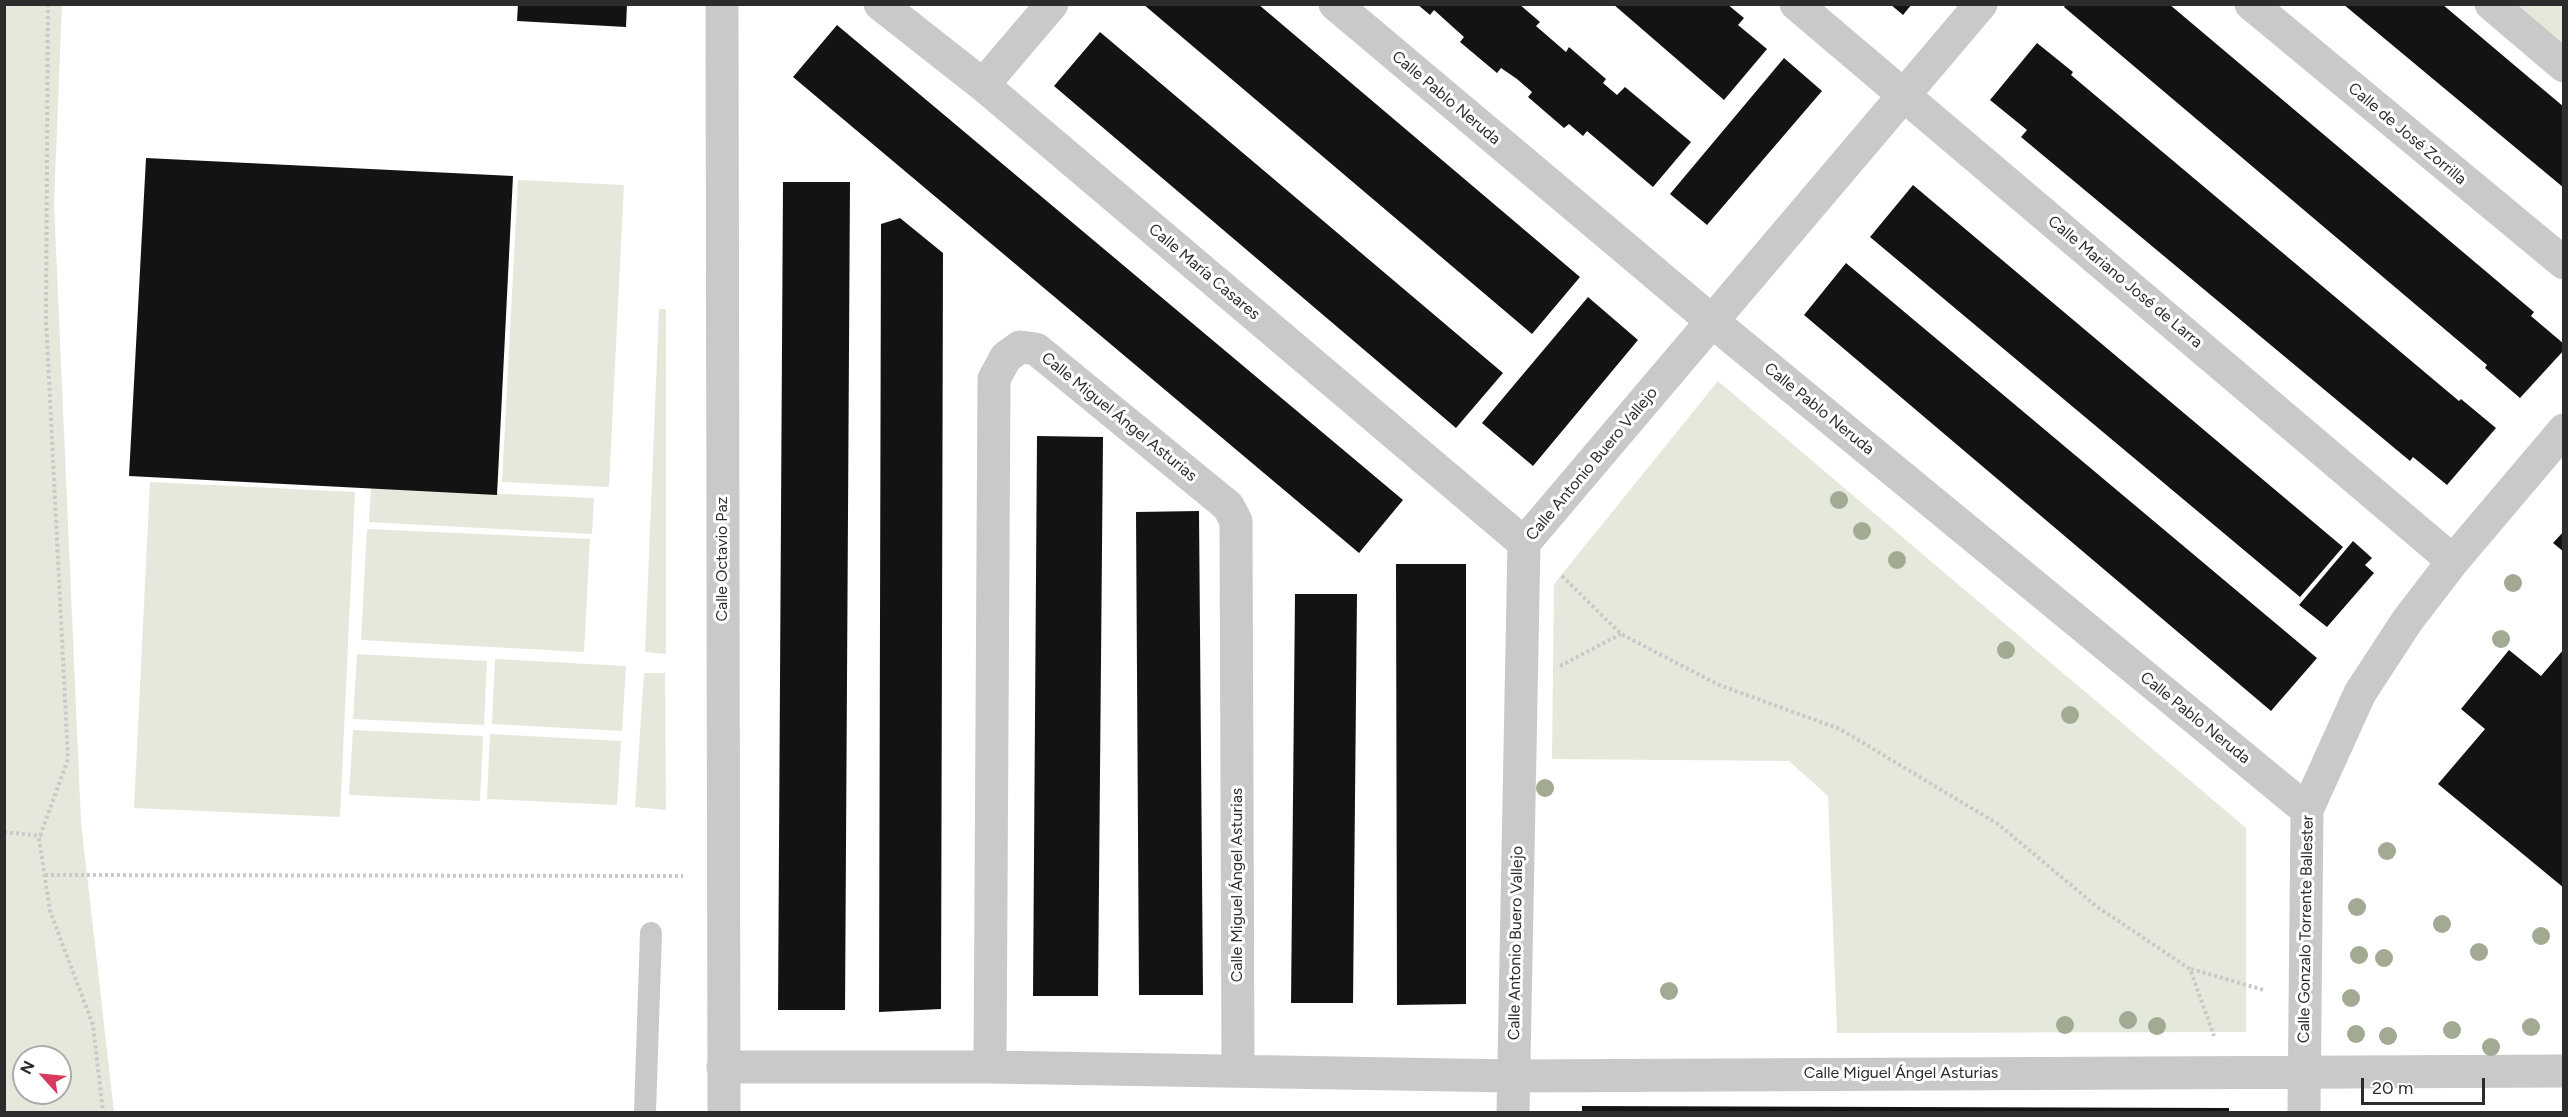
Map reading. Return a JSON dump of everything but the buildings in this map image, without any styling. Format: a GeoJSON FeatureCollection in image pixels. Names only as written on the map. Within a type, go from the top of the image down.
{"type":"FeatureCollection","features":[{"type":"Feature","properties":{"kind":"street","name":"Calle Octavio Paz"},"geometry":{"type":"LineString","coordinates":[[722,4],[723,1113]]}},
{"type":"Feature","properties":{"kind":"street","name":"Calle María Casares"},"geometry":{"type":"LineString","coordinates":[[880,4],[984,86],[1524,543]]}},
{"type":"Feature","properties":{"kind":"street"},"geometry":{"type":"LineString","coordinates":[[984,86],[1052,4]]}},
{"type":"Feature","properties":{"kind":"street","name":"Calle Pablo Neruda"},"geometry":{"type":"LineString","coordinates":[[1335,4],[1713,322],[2307,810]]}},
{"type":"Feature","properties":{"kind":"street","name":"Calle Mariano José de Larra"},"geometry":{"type":"LineString","coordinates":[[1796,4],[1904,93],[2453,561]]}},
{"type":"Feature","properties":{"kind":"street","name":"Calle Antonio Buero Vallejo"},"geometry":{"type":"LineString","coordinates":[[1513,1113],[1524,543],[1981,4]]}},
{"type":"Feature","properties":{"kind":"street","name":"Calle de José Zorrilla"},"geometry":{"type":"LineString","coordinates":[[2252,4],[2564,263]]}},
{"type":"Feature","properties":{"kind":"street"},"geometry":{"type":"LineString","coordinates":[[2490,4],[2564,66]]}},
{"type":"Feature","properties":{"kind":"street","name":"Calle Miguel Ángel Asturias"},"geometry":{"type":"LineString","coordinates":[[990,1067],[994,379],[1006,357],[1020,347],[1036,350],[1228,506],[1236,521],[1238,1071]]}},
{"type":"Feature","properties":{"kind":"street","name":"Calle Gonzalo Torrente Ballester"},"geometry":{"type":"LineString","coordinates":[[2304,1113],[2307,810],[2360,693],[2407,621],[2453,561],[2564,430]]}},
{"type":"Feature","properties":{"kind":"street","name":"Calle Miguel Ángel Asturias"},"geometry":{"type":"LineString","coordinates":[[723,1067],[990,1067],[1513,1076],[2564,1071]]}},
{"type":"Feature","properties":{"kind":"lane"},"geometry":{"type":"LineString","coordinates":[[645,1113],[651,933]]}},
{"type":"Feature","properties":{"kind":"path"},"geometry":{"type":"LineString","coordinates":[[48,4],[46,319],[68,759],[39,839],[50,911],[93,1025],[103,1113]]}},
{"type":"Feature","properties":{"kind":"path"},"geometry":{"type":"LineString","coordinates":[[1553,568],[1621,634],[1719,685],[1840,729],[1998,824],[2096,906],[2190,969],[2264,990]]}},
{"type":"Feature","properties":{"kind":"path"},"geometry":{"type":"LineString","coordinates":[[1552,670],[1621,634]]}},
{"type":"Feature","properties":{"kind":"path"},"geometry":{"type":"LineString","coordinates":[[4,832],[41,836]]}},
{"type":"Feature","properties":{"kind":"path"},"geometry":{"type":"LineString","coordinates":[[45,875],[683,876]]}},
{"type":"Feature","properties":{"kind":"path"},"geometry":{"type":"LineString","coordinates":[[2190,969],[2216,1042]]}},
{"type":"Feature","properties":{"kind":"shaded area"},"geometry":{"type":"Polygon","coordinates":[[[5,4],[62,5],[54,203],[81,822],[114,1112],[5,1112],[5,4]]]}},
{"type":"Feature","properties":{"kind":"shaded area"},"geometry":{"type":"Polygon","coordinates":[[[2517,5],[2563,5],[2563,44],[2517,5]]]}},
{"type":"Feature","properties":{"kind":"shaded area"},"geometry":{"type":"Polygon","coordinates":[[[518,180],[624,185],[609,487],[502,482],[518,180]]]}},
{"type":"Feature","properties":{"kind":"shaded area"},"geometry":{"type":"Polygon","coordinates":[[[659,309],[666,309],[666,654],[645,652],[659,309]]]}},
{"type":"Feature","properties":{"kind":"shaded area"},"geometry":{"type":"Polygon","coordinates":[[[1718,381],[2246,828],[2246,1032],[1837,1033],[1828,796],[1789,761],[1552,759],[1554,584],[1718,381]]]}},
{"type":"Feature","properties":{"kind":"shaded area"},"geometry":{"type":"Polygon","coordinates":[[[150,482],[355,492],[340,817],[134,808],[150,482]]]}},
{"type":"Feature","properties":{"kind":"shaded area"},"geometry":{"type":"Polygon","coordinates":[[[371,488],[594,498],[592,534],[369,522],[371,488]]]}},
{"type":"Feature","properties":{"kind":"shaded area"},"geometry":{"type":"Polygon","coordinates":[[[367,529],[590,539],[584,652],[361,640],[367,529]]]}},
{"type":"Feature","properties":{"kind":"shaded area"},"geometry":{"type":"Polygon","coordinates":[[[357,654],[487,661],[484,725],[353,719],[357,654]]]}},
{"type":"Feature","properties":{"kind":"shaded area"},"geometry":{"type":"Polygon","coordinates":[[[495,659],[626,666],[622,731],[492,724],[495,659]]]}},
{"type":"Feature","properties":{"kind":"shaded area"},"geometry":{"type":"Polygon","coordinates":[[[644,673],[665,673],[666,810],[635,807],[644,673]]]}},
{"type":"Feature","properties":{"kind":"shaded area"},"geometry":{"type":"Polygon","coordinates":[[[353,730],[483,736],[480,801],[349,795],[353,730]]]}},
{"type":"Feature","properties":{"kind":"shaded area"},"geometry":{"type":"Polygon","coordinates":[[[490,734],[621,741],[617,805],[487,799],[490,734]]]}}]}
